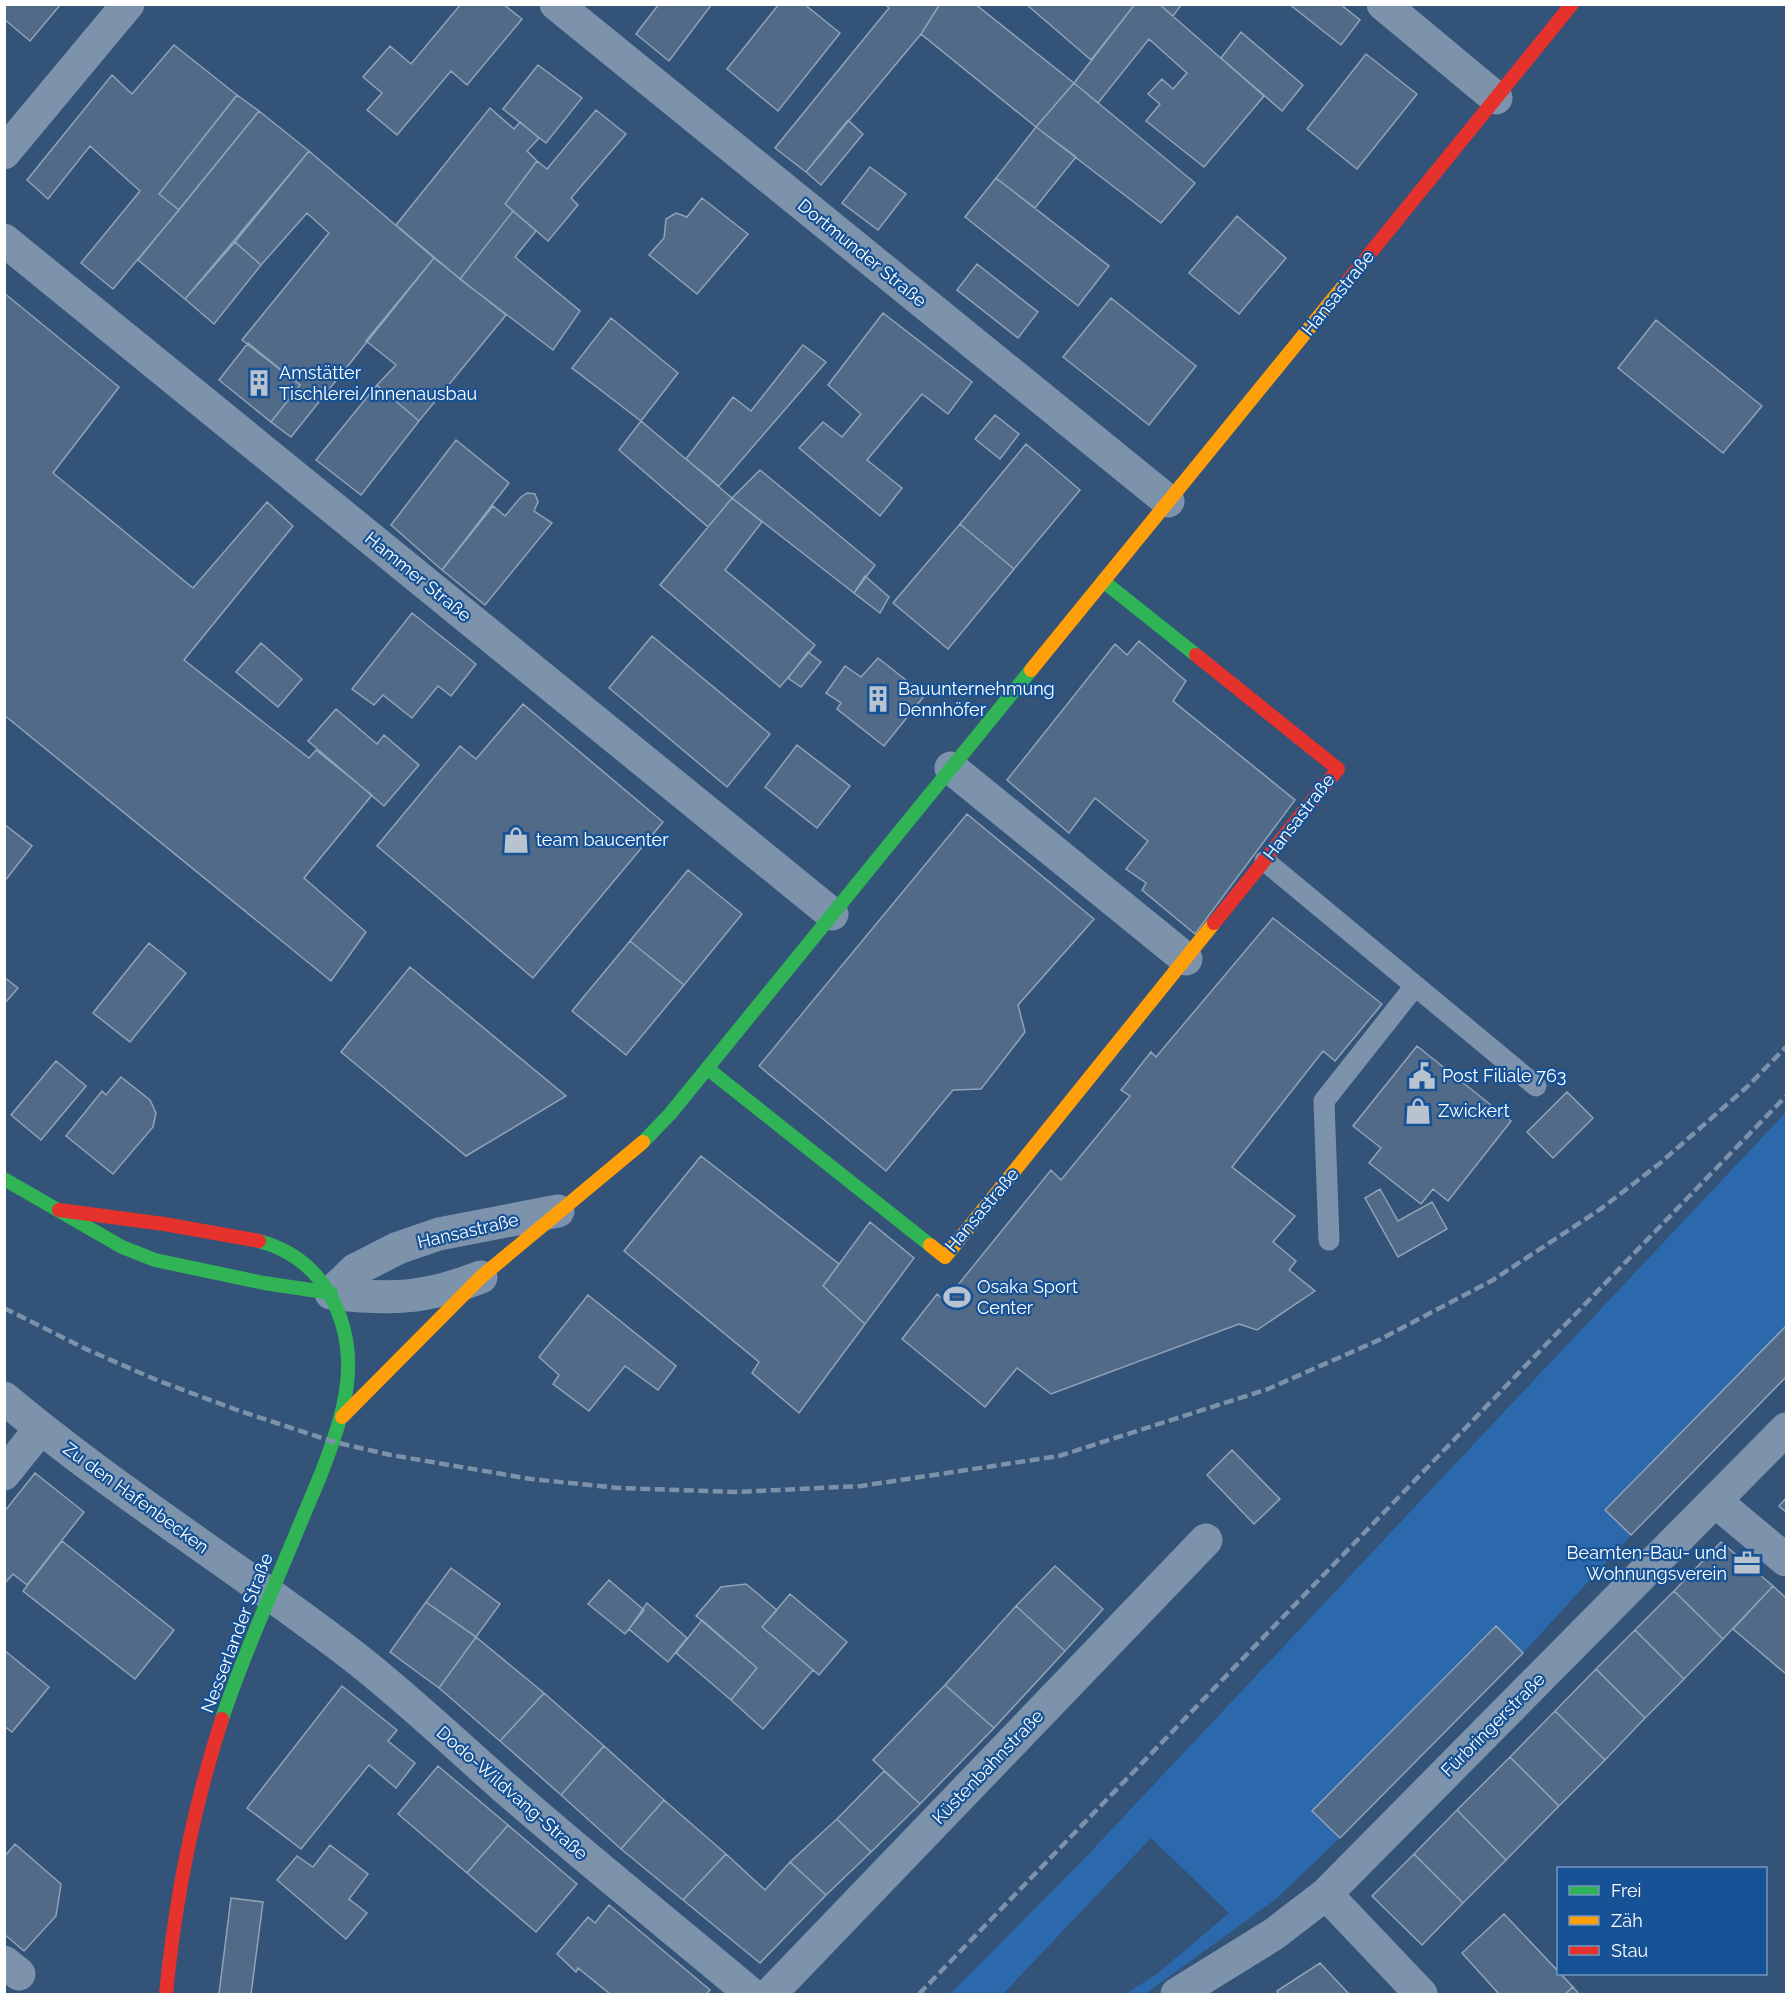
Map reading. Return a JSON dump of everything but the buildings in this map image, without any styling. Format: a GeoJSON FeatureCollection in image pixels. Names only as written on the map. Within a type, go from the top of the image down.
{"type":"FeatureCollection","features":[{"type":"Feature","properties":{"kind":"street"},"geometry":{"type":"LineString","coordinates":[[4,153],[128,4]]}},
{"type":"Feature","properties":{"kind":"street","name":"Dortmunder Straße"},"geometry":{"type":"LineString","coordinates":[[556,4],[1167,501]]}},
{"type":"Feature","properties":{"kind":"street"},"geometry":{"type":"LineString","coordinates":[[1383,4],[1496,98]]}},
{"type":"Feature","properties":{"kind":"street","name":"Hansastraße"},"geometry":{"type":"LineString","coordinates":[[342,1417],[481,1277],[640,1145],[670,1114],[1572,4]]}},
{"type":"Feature","properties":{"kind":"street","name":"Hammer Straße"},"geometry":{"type":"LineString","coordinates":[[4,240],[832,914]]}},
{"type":"Feature","properties":{"kind":"street","name":"Hansastraße"},"geometry":{"type":"LineString","coordinates":[[708,1069],[945,1257],[1338,769],[1103,581]]}},
{"type":"Feature","properties":{"kind":"street"},"geometry":{"type":"LineString","coordinates":[[951,768],[1186,959]]}},
{"type":"Feature","properties":{"kind":"street","name":"Nesserlander Straße"},"geometry":{"type":"LineString","coordinates":[[4,1179],[122,1247],[156,1260],[264,1283],[331,1293]]}},
{"type":"Feature","properties":{"kind":"street","name":"Nesserlander Straße"},"geometry":{"type":"LineString","coordinates":[[59,1210],[223,1234],[284,1250],[310,1268],[331,1293],[342,1321],[348,1351],[348,1378],[342,1417],[229,1698],[206,1767],[185,1860],[168,1964],[166,1995]]}},
{"type":"Feature","properties":{"kind":"street","name":"Hansastraße"},"geometry":{"type":"LineString","coordinates":[[331,1293],[356,1270],[398,1248],[439,1234],[558,1211]]}},
{"type":"Feature","properties":{"kind":"street","name":"Hansastraße"},"geometry":{"type":"LineString","coordinates":[[331,1293],[373,1298],[411,1296],[439,1292],[481,1277]]}},
{"type":"Feature","properties":{"kind":"street","name":"Zu den Hafenbecken"},"geometry":{"type":"LineString","coordinates":[[4,1398],[130,1496],[270,1595]]}},
{"type":"Feature","properties":{"kind":"street"},"geometry":{"type":"LineString","coordinates":[[4,1474],[40,1428]]}},
{"type":"Feature","properties":{"kind":"street","name":"Fürbringerstraße"},"geometry":{"type":"LineString","coordinates":[[1178,1995],[1274,1934],[1326,1894],[1786,1429]]}},
{"type":"Feature","properties":{"kind":"street"},"geometry":{"type":"LineString","coordinates":[[1715,1501],[1786,1560]]}},
{"type":"Feature","properties":{"kind":"street","name":"Küstenbahnstraße"},"geometry":{"type":"LineString","coordinates":[[770,1995],[1206,1540]]}},
{"type":"Feature","properties":{"kind":"street","name":"Dodo-Wildvang-Straße"},"geometry":{"type":"LineString","coordinates":[[270,1595],[380,1679],[506,1789],[751,1995]]}},
{"type":"Feature","properties":{"kind":"street"},"geometry":{"type":"LineString","coordinates":[[1326,1894],[1421,1995]]}},
{"type":"Feature","properties":{"kind":"lane"},"geometry":{"type":"LineString","coordinates":[[1265,861],[1536,1086]]}},
{"type":"Feature","properties":{"kind":"lane"},"geometry":{"type":"LineString","coordinates":[[1329,1240],[1324,1101],[1415,986]]}},
{"type":"Feature","properties":{"kind":"shaded area"},"geometry":{"type":"Polygon","coordinates":[[[1786,1112],[1786,1326],[1605,1510],[1631,1535],[1523,1653],[1495,1626],[1313,1811],[1340,1838],[1276,1899],[1145,1994],[1126,1994],[1158,1973],[1229,1913],[1151,1838],[1003,1994],[950,1994],[1082,1861],[1786,1112]]]}},
{"type":"Feature","properties":{"kind":"railway"},"geometry":{"type":"LineString","coordinates":[[4,1308],[88,1350],[159,1381],[334,1442],[391,1455],[531,1479],[618,1488],[737,1492],[861,1486],[1059,1456],[1268,1389],[1379,1340],[1493,1280],[1602,1208],[1659,1164],[1747,1087],[1786,1047]]}},
{"type":"Feature","properties":{"kind":"railway"},"geometry":{"type":"LineString","coordinates":[[919,1994],[1786,1096]]}},
{"type":"Feature","properties":{"kind":"traffic: fast"},"geometry":{"type":"LineString","coordinates":[[1103,581],[1196,655]]}},
{"type":"Feature","properties":{"kind":"traffic: fast"},"geometry":{"type":"LineString","coordinates":[[643,1142],[670,1114],[1031,670]]}},
{"type":"Feature","properties":{"kind":"traffic: fast"},"geometry":{"type":"LineString","coordinates":[[708,1069],[930,1245]]}},
{"type":"Feature","properties":{"kind":"traffic: fast"},"geometry":{"type":"LineString","coordinates":[[4,1179],[122,1247],[155,1260],[264,1283],[331,1293]]}},
{"type":"Feature","properties":{"kind":"traffic: fast"},"geometry":{"type":"LineString","coordinates":[[222,1719],[250,1642],[321,1474],[337,1429],[347,1385],[346,1340],[340,1318],[324,1285],[300,1260],[270,1244],[259,1241]]}},
{"type":"Feature","properties":{"kind":"traffic: slow"},"geometry":{"type":"LineString","coordinates":[[1031,670],[1346,283]]}},
{"type":"Feature","properties":{"kind":"traffic: slow"},"geometry":{"type":"LineString","coordinates":[[930,1245],[945,1257],[1214,923]]}},
{"type":"Feature","properties":{"kind":"traffic: slow"},"geometry":{"type":"LineString","coordinates":[[342,1417],[481,1277],[643,1142]]}},
{"type":"Feature","properties":{"kind":"traffic: jam"},"geometry":{"type":"LineString","coordinates":[[1346,283],[1572,4]]}},
{"type":"Feature","properties":{"kind":"traffic: jam"},"geometry":{"type":"LineString","coordinates":[[1196,655],[1338,769],[1214,923]]}},
{"type":"Feature","properties":{"kind":"traffic: jam"},"geometry":{"type":"LineString","coordinates":[[59,1210],[164,1224],[259,1241]]}},
{"type":"Feature","properties":{"kind":"traffic: jam"},"geometry":{"type":"LineString","coordinates":[[166,1994],[174,1924],[186,1855],[202,1787],[222,1719]]}},
{"type":"Feature","properties":{"kind":"place","name":"Amstätter Tischlerei/Innenausbau"},"geometry":{"type":"Point","coordinates":[259,383]}},
{"type":"Feature","properties":{"kind":"place","name":"Bauunternehmung Dennhöfer"},"geometry":{"type":"Point","coordinates":[878,699]}},
{"type":"Feature","properties":{"kind":"place","name":"team baucenter"},"geometry":{"type":"Point","coordinates":[516,840]}},
{"type":"Feature","properties":{"kind":"place","name":"Post Filiale 763"},"geometry":{"type":"Point","coordinates":[1422,1076]}},
{"type":"Feature","properties":{"kind":"place","name":"Zwickert"},"geometry":{"type":"Point","coordinates":[1418,1111]}},
{"type":"Feature","properties":{"kind":"place","name":"Osaka Sport Center"},"geometry":{"type":"Point","coordinates":[957,1297]}},
{"type":"Feature","properties":{"kind":"place","name":"Beamten-Bau- und Wohnungsverein"},"geometry":{"type":"Point","coordinates":[1747,1563]}}]}
